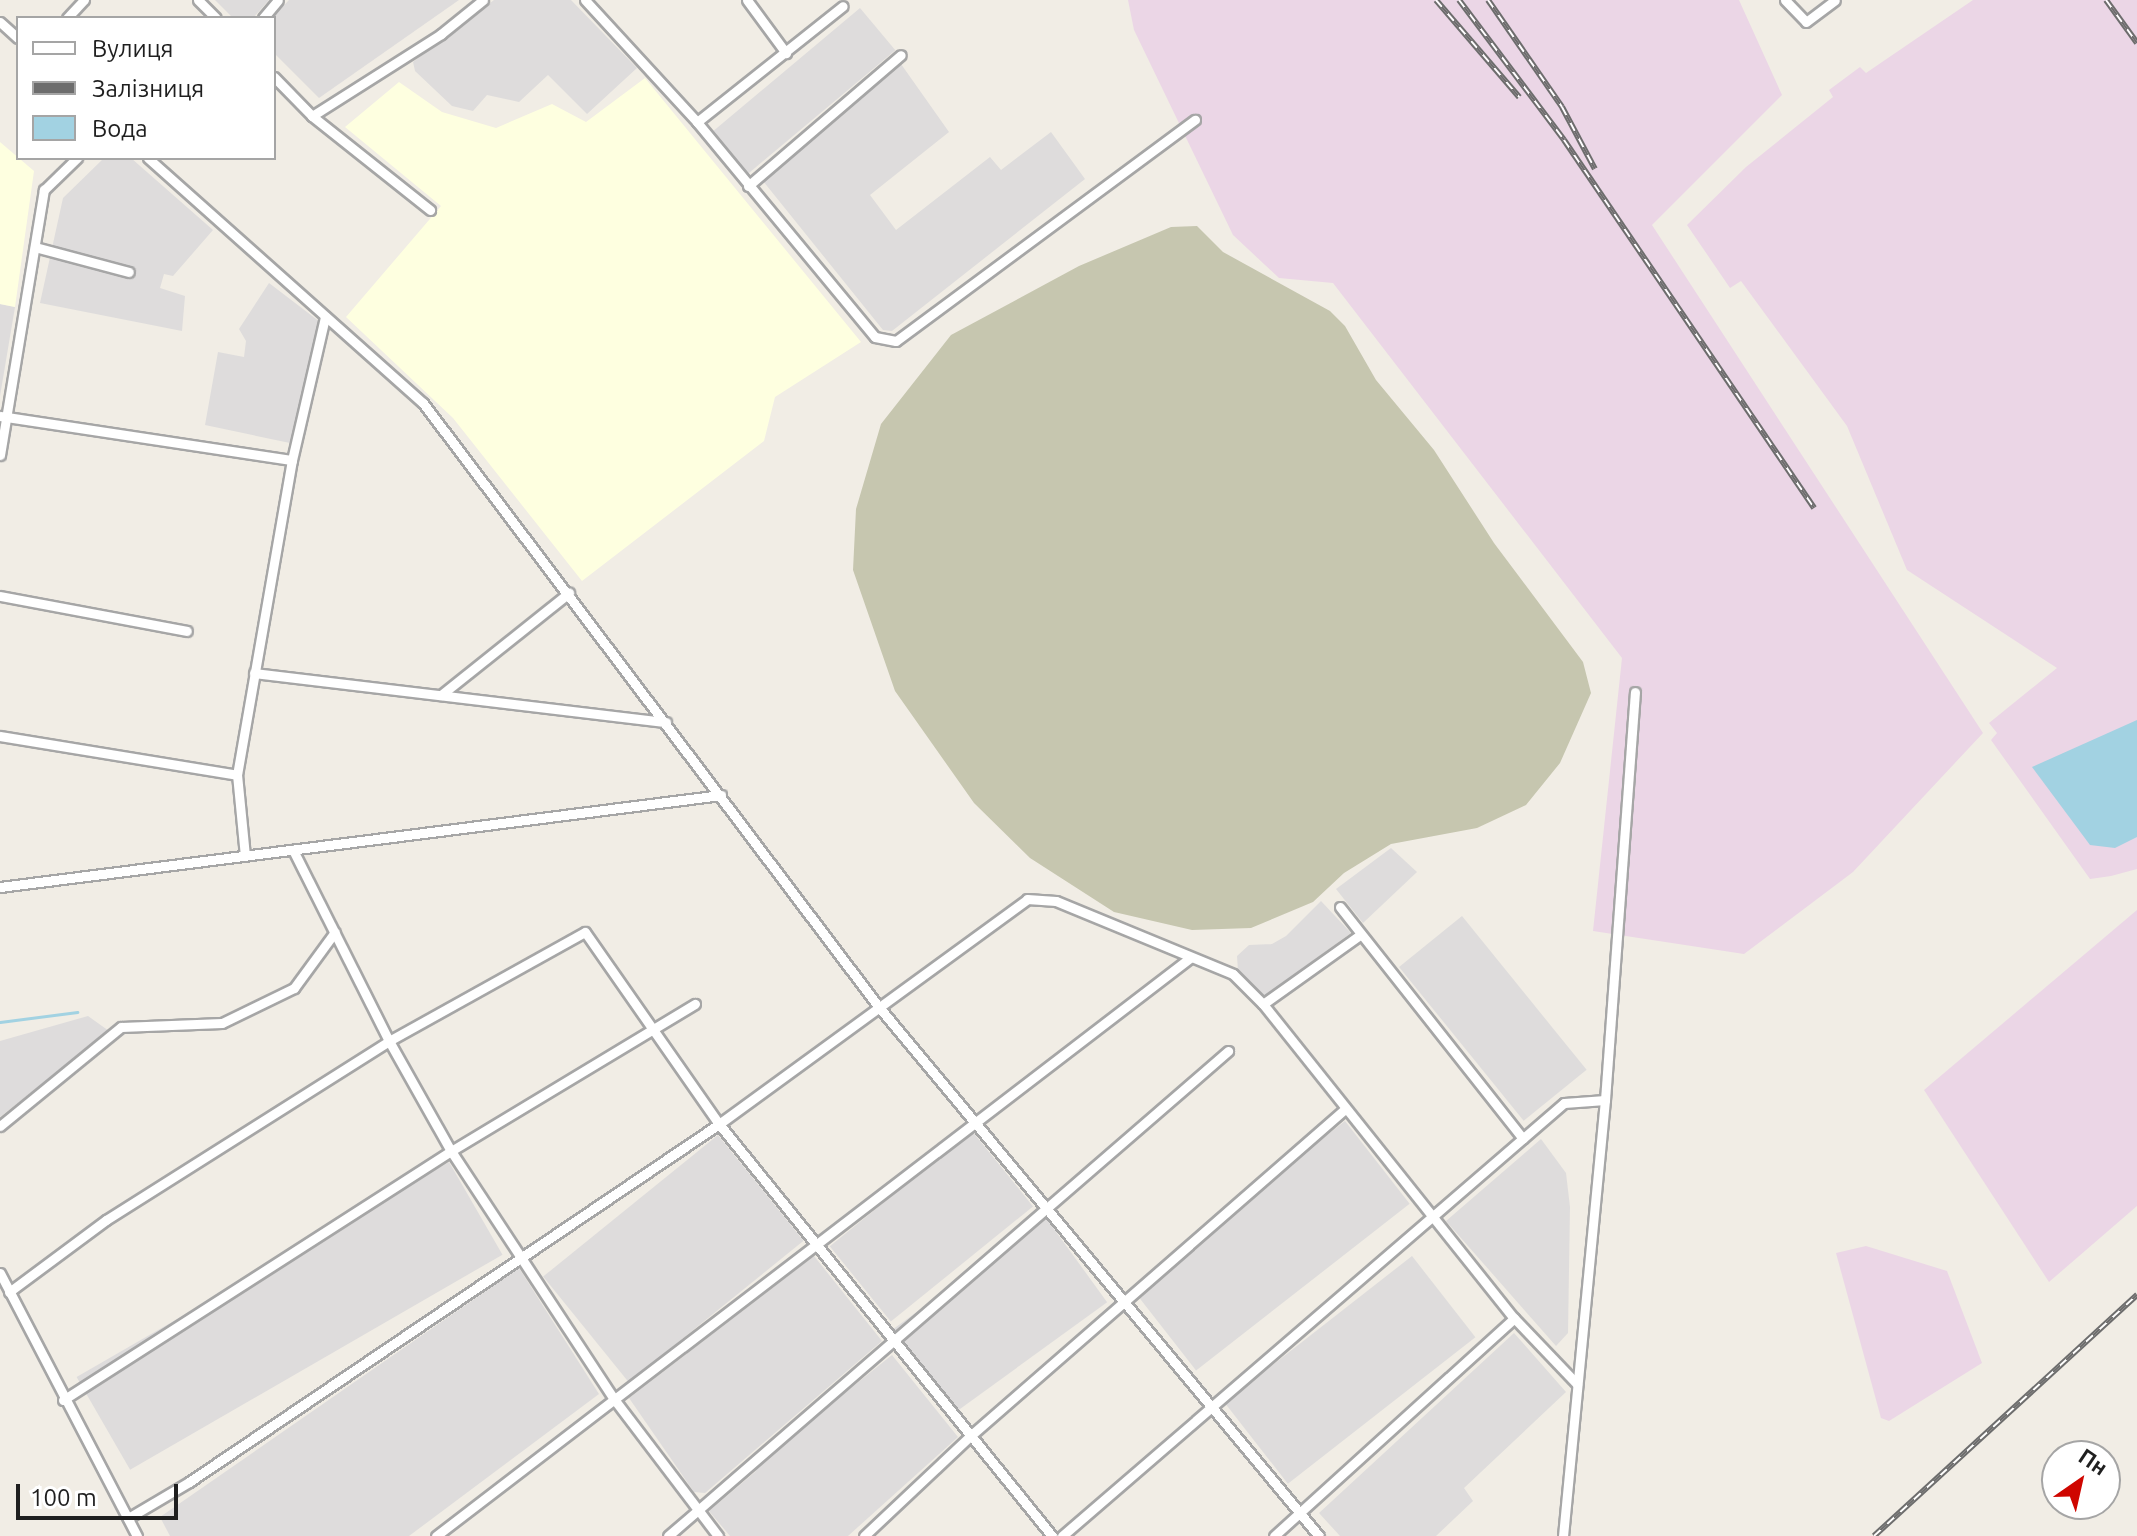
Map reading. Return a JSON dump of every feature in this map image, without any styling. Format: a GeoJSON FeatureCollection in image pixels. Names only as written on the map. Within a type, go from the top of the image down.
{"type":"FeatureCollection","features":[{"type":"Feature","properties":{"kind":"street"},"geometry":{"type":"LineString","coordinates":[[69,16],[84,0]]}},
{"type":"Feature","properties":{"kind":"street"},"geometry":{"type":"LineString","coordinates":[[198,0],[213,16]]}},
{"type":"Feature","properties":{"kind":"street"},"geometry":{"type":"LineString","coordinates":[[265,16],[278,0]]}},
{"type":"Feature","properties":{"kind":"street"},"geometry":{"type":"LineString","coordinates":[[312,116],[441,34],[483,0]]}},
{"type":"Feature","properties":{"kind":"street"},"geometry":{"type":"LineString","coordinates":[[585,0],[697,122],[875,337],[896,341],[959,289],[1195,120]]}},
{"type":"Feature","properties":{"kind":"street"},"geometry":{"type":"LineString","coordinates":[[747,0],[786,53]]}},
{"type":"Feature","properties":{"kind":"street"},"geometry":{"type":"LineString","coordinates":[[1785,0],[1806,22],[1835,0]]}},
{"type":"Feature","properties":{"kind":"street"},"geometry":{"type":"LineString","coordinates":[[697,122],[843,6]]}},
{"type":"Feature","properties":{"kind":"street"},"geometry":{"type":"LineString","coordinates":[[0,22],[16,36]]}},
{"type":"Feature","properties":{"kind":"street"},"geometry":{"type":"LineString","coordinates":[[748,186],[901,55]]}},
{"type":"Feature","properties":{"kind":"street"},"geometry":{"type":"LineString","coordinates":[[276,79],[312,116],[430,210]]}},
{"type":"Feature","properties":{"kind":"street"},"geometry":{"type":"LineString","coordinates":[[0,455],[4,416],[44,190],[75,160]]}},
{"type":"Feature","properties":{"kind":"street"},"geometry":{"type":"LineString","coordinates":[[150,160],[423,403],[878,1006],[1214,1405],[1319,1536]]}},
{"type":"Feature","properties":{"kind":"street"},"geometry":{"type":"LineString","coordinates":[[35,247],[129,272]]}},
{"type":"Feature","properties":{"kind":"street"},"geometry":{"type":"LineString","coordinates":[[245,856],[237,775],[292,460],[325,317]]}},
{"type":"Feature","properties":{"kind":"street"},"geometry":{"type":"LineString","coordinates":[[4,416],[292,460]]}},
{"type":"Feature","properties":{"kind":"street"},"geometry":{"type":"LineString","coordinates":[[441,695],[569,593]]}},
{"type":"Feature","properties":{"kind":"street"},"geometry":{"type":"LineString","coordinates":[[0,596],[187,631]]}},
{"type":"Feature","properties":{"kind":"street"},"geometry":{"type":"LineString","coordinates":[[254,673],[666,722]]}},
{"type":"Feature","properties":{"kind":"street"},"geometry":{"type":"LineString","coordinates":[[1563,1536],[1605,1100],[1635,692]]}},
{"type":"Feature","properties":{"kind":"street"},"geometry":{"type":"LineString","coordinates":[[0,736],[237,775]]}},
{"type":"Feature","properties":{"kind":"street"},"geometry":{"type":"LineString","coordinates":[[0,887],[721,795]]}},
{"type":"Feature","properties":{"kind":"street"},"geometry":{"type":"LineString","coordinates":[[293,850],[389,1041],[451,1151],[614,1399],[696,1511],[718,1536]]}},
{"type":"Feature","properties":{"kind":"street"},"geometry":{"type":"LineString","coordinates":[[128,1518],[189,1482],[719,1124],[1027,899],[1056,901],[1233,974],[1263,1004],[1344,1110],[1514,1318],[1577,1384]]}},
{"type":"Feature","properties":{"kind":"street"},"geometry":{"type":"LineString","coordinates":[[1340,907],[1523,1139]]}},
{"type":"Feature","properties":{"kind":"street"},"geometry":{"type":"LineString","coordinates":[[0,1126],[121,1027],[222,1023],[294,988],[335,932]]}},
{"type":"Feature","properties":{"kind":"street"},"geometry":{"type":"LineString","coordinates":[[9,1292],[106,1220],[389,1041],[585,932],[719,1124],[1052,1536]]}},
{"type":"Feature","properties":{"kind":"street"},"geometry":{"type":"LineString","coordinates":[[1263,1004],[1361,934]]}},
{"type":"Feature","properties":{"kind":"street"},"geometry":{"type":"LineString","coordinates":[[436,1536],[974,1119],[1191,957]]}},
{"type":"Feature","properties":{"kind":"street"},"geometry":{"type":"LineString","coordinates":[[63,1400],[451,1151],[695,1004]]}},
{"type":"Feature","properties":{"kind":"street"},"geometry":{"type":"LineString","coordinates":[[668,1536],[894,1344],[1228,1051]]}},
{"type":"Feature","properties":{"kind":"street"},"geometry":{"type":"LineString","coordinates":[[1062,1536],[1564,1103],[1605,1100]]}},
{"type":"Feature","properties":{"kind":"street"},"geometry":{"type":"LineString","coordinates":[[864,1536],[969,1437],[1344,1110]]}},
{"type":"Feature","properties":{"kind":"street"},"geometry":{"type":"LineString","coordinates":[[0,1273],[63,1400],[137,1536]]}},
{"type":"Feature","properties":{"kind":"street"},"geometry":{"type":"LineString","coordinates":[[1274,1536],[1514,1318]]}},
{"type":"Feature","properties":{"kind":"shaded area"},"geometry":{"type":"Polygon","coordinates":[[[215,0],[269,0],[255,16],[231,16],[215,0]]]}},
{"type":"Feature","properties":{"kind":"shaded area"},"geometry":{"type":"Polygon","coordinates":[[[289,0],[459,0],[319,98],[276,55],[274,16],[289,0]]]}},
{"type":"Feature","properties":{"kind":"shaded area"},"geometry":{"type":"Polygon","coordinates":[[[494,0],[571,0],[637,68],[587,114],[548,75],[519,102],[487,95],[473,111],[452,106],[415,71],[413,62],[494,0]]]}},
{"type":"Feature","properties":{"kind":"shaded area"},"geometry":{"type":"Polygon","coordinates":[[[1128,0],[1739,0],[1782,95],[1652,225],[1983,733],[1853,872],[1744,954],[1593,931],[1622,658],[1333,283],[1279,278],[1233,235],[1134,30],[1128,0]]]}},
{"type":"Feature","properties":{"kind":"shaded area"},"geometry":{"type":"Polygon","coordinates":[[[1973,0],[2137,0],[2137,869],[2111,876],[2090,879],[1991,740],[1997,733],[1989,723],[2057,668],[1907,570],[1847,426],[1741,281],[1730,288],[1687,225],[1746,167],[1833,97],[1829,90],[1860,67],[1866,73],[1973,0]]]}},
{"type":"Feature","properties":{"kind":"shaded area"},"geometry":{"type":"Polygon","coordinates":[[[860,8],[895,50],[748,174],[712,132],[860,8]]]}},
{"type":"Feature","properties":{"kind":"shaded area"},"geometry":{"type":"Polygon","coordinates":[[[901,64],[949,132],[870,195],[896,230],[990,157],[1001,170],[1051,132],[1085,179],[892,331],[883,330],[763,181],[901,64]]]}},
{"type":"Feature","properties":{"kind":"shaded area"},"geometry":{"type":"Polygon","coordinates":[[[645,78],[861,342],[775,397],[764,441],[582,581],[453,418],[346,317],[441,206],[345,127],[399,82],[442,112],[496,128],[552,104],[586,122],[645,78]]]}},
{"type":"Feature","properties":{"kind":"shaded area"},"geometry":{"type":"Polygon","coordinates":[[[0,142],[16,156],[16,160],[21,160],[34,171],[15,307],[0,304],[0,142]]]}},
{"type":"Feature","properties":{"kind":"shaded area"},"geometry":{"type":"Polygon","coordinates":[[[102,160],[133,160],[213,230],[173,276],[164,274],[160,288],[185,296],[182,331],[40,303],[63,198],[102,160]]]}},
{"type":"Feature","properties":{"kind":"shaded area"},"geometry":{"type":"Polygon","coordinates":[[[1197,226],[1223,252],[1330,311],[1345,326],[1376,380],[1434,450],[1494,543],[1583,662],[1591,693],[1560,763],[1526,805],[1477,828],[1391,844],[1344,873],[1313,902],[1251,928],[1192,930],[1114,912],[1030,858],[974,803],[895,691],[853,570],[856,509],[881,424],[951,335],[1079,266],[1171,227],[1197,226]]]}},
{"type":"Feature","properties":{"kind":"shaded area"},"geometry":{"type":"Polygon","coordinates":[[[269,283],[320,322],[290,443],[205,425],[218,352],[244,357],[246,341],[239,329],[269,283]]]}},
{"type":"Feature","properties":{"kind":"shaded area"},"geometry":{"type":"Polygon","coordinates":[[[0,304],[15,307],[0,396],[0,304]]]}},
{"type":"Feature","properties":{"kind":"shaded area"},"geometry":{"type":"Polygon","coordinates":[[[1391,848],[1417,872],[1363,923],[1336,889],[1391,848]]]}},
{"type":"Feature","properties":{"kind":"shaded area"},"geometry":{"type":"Polygon","coordinates":[[[1321,901],[1351,933],[1263,997],[1238,971],[1237,956],[1249,945],[1272,944],[1286,936],[1321,901]]]}},
{"type":"Feature","properties":{"kind":"shaded area"},"geometry":{"type":"Polygon","coordinates":[[[2137,910],[2137,1206],[2049,1282],[1924,1090],[2137,910]]]}},
{"type":"Feature","properties":{"kind":"shaded area"},"geometry":{"type":"Polygon","coordinates":[[[1462,916],[1587,1070],[1524,1121],[1399,967],[1462,916]]]}},
{"type":"Feature","properties":{"kind":"shaded area"},"geometry":{"type":"Polygon","coordinates":[[[88,1016],[109,1031],[0,1117],[0,1041],[88,1016]]]}},
{"type":"Feature","properties":{"kind":"shaded area"},"geometry":{"type":"Polygon","coordinates":[[[1345,1121],[1410,1204],[1196,1371],[1131,1288],[1345,1121]]]}},
{"type":"Feature","properties":{"kind":"shaded area"},"geometry":{"type":"Polygon","coordinates":[[[972,1131],[1033,1206],[891,1322],[830,1246],[972,1131]]]}},
{"type":"Feature","properties":{"kind":"shaded area"},"geometry":{"type":"Polygon","coordinates":[[[718,1135],[804,1241],[629,1382],[543,1277],[718,1135]]]}},
{"type":"Feature","properties":{"kind":"shaded area"},"geometry":{"type":"Polygon","coordinates":[[[1541,1139],[1566,1173],[1570,1207],[1568,1333],[1556,1346],[1446,1221],[1541,1139]]]}},
{"type":"Feature","properties":{"kind":"shaded area"},"geometry":{"type":"Polygon","coordinates":[[[449,1162],[502,1255],[130,1470],[77,1377],[449,1162]]]}},
{"type":"Feature","properties":{"kind":"shaded area"},"geometry":{"type":"Polygon","coordinates":[[[1046,1218],[1107,1302],[953,1414],[892,1330],[1046,1218]]]}},
{"type":"Feature","properties":{"kind":"shaded area"},"geometry":{"type":"Polygon","coordinates":[[[1866,1246],[1947,1271],[1982,1363],[1889,1421],[1881,1418],[1836,1253],[1866,1246]]]}},
{"type":"Feature","properties":{"kind":"shaded area"},"geometry":{"type":"Polygon","coordinates":[[[814,1256],[882,1341],[705,1493],[694,1492],[629,1398],[814,1256]]]}},
{"type":"Feature","properties":{"kind":"shaded area"},"geometry":{"type":"Polygon","coordinates":[[[1412,1256],[1475,1337],[1288,1484],[1224,1403],[1412,1256]]]}},
{"type":"Feature","properties":{"kind":"shaded area"},"geometry":{"type":"Polygon","coordinates":[[[519,1268],[599,1394],[409,1536],[170,1536],[160,1517],[519,1268]]]}},
{"type":"Feature","properties":{"kind":"shaded area"},"geometry":{"type":"Polygon","coordinates":[[[1514,1333],[1566,1392],[1464,1488],[1473,1501],[1436,1536],[1340,1536],[1319,1513],[1514,1333]]]}},
{"type":"Feature","properties":{"kind":"shaded area"},"geometry":{"type":"Polygon","coordinates":[[[892,1355],[958,1437],[848,1536],[730,1536],[709,1511],[755,1472],[766,1456],[892,1355]]]}},
{"type":"Feature","properties":{"kind":"water"},"geometry":{"type":"Polygon","coordinates":[[[2137,720],[2137,837],[2115,848],[2090,845],[2032,767],[2137,720]]]}},
{"type":"Feature","properties":{"kind":"waterway"},"geometry":{"type":"LineString","coordinates":[[0,1022],[77,1012]]}},
{"type":"Feature","properties":{"kind":"railway"},"geometry":{"type":"LineString","coordinates":[[1436,0],[1519,97]]}},
{"type":"Feature","properties":{"kind":"railway"},"geometry":{"type":"LineString","coordinates":[[1459,0],[1564,140],[1814,508]]}},
{"type":"Feature","properties":{"kind":"railway"},"geometry":{"type":"LineString","coordinates":[[1488,0],[1562,107],[1595,169]]}},
{"type":"Feature","properties":{"kind":"railway"},"geometry":{"type":"LineString","coordinates":[[2106,0],[2137,43]]}},
{"type":"Feature","properties":{"kind":"railway"},"geometry":{"type":"LineString","coordinates":[[1874,1536],[2137,1295]]}}]}
